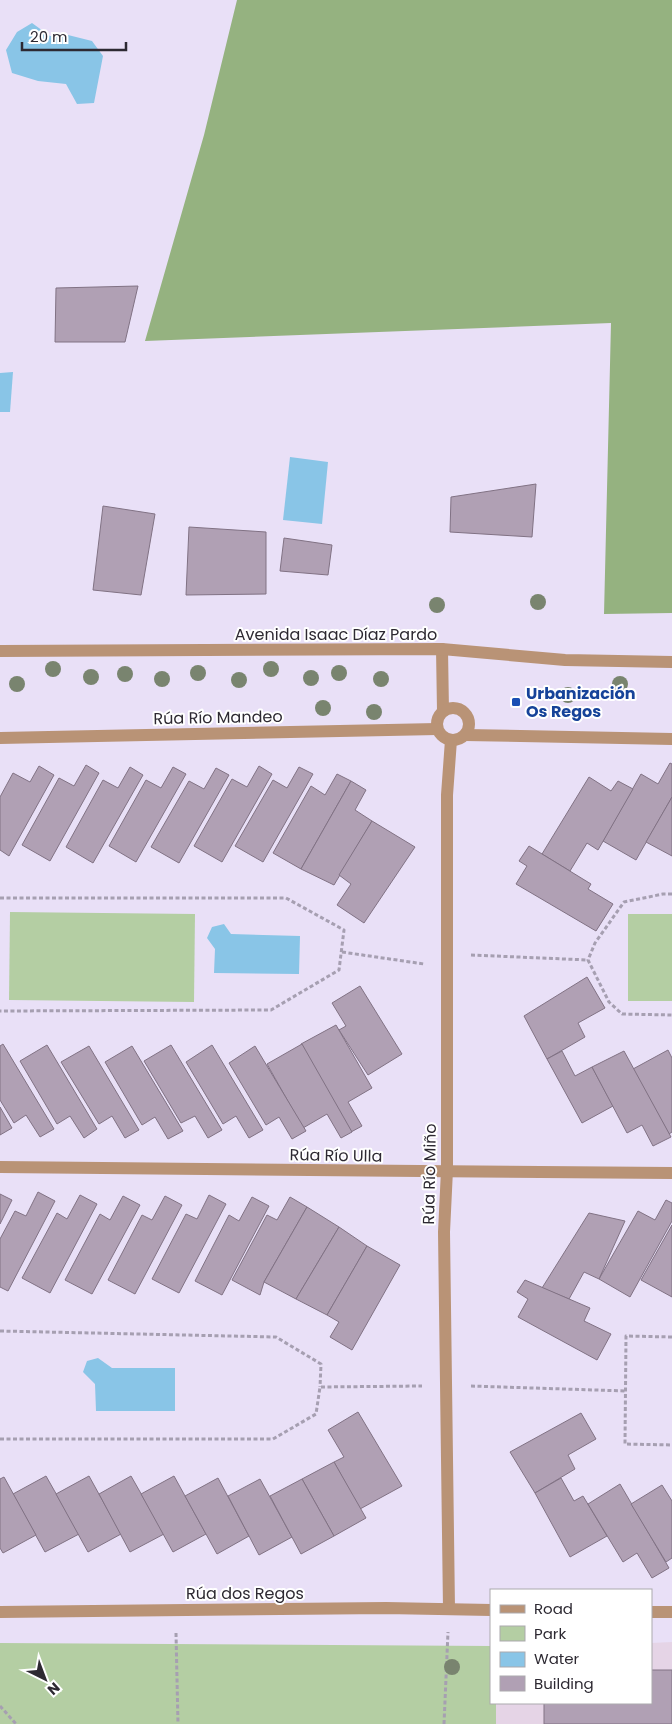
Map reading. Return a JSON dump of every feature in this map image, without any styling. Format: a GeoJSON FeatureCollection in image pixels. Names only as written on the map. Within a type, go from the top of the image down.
{"type":"FeatureCollection","features":[{"type":"Feature","properties":{"kind":"street","name":"Avenida Isaac Díaz Pardo"},"geometry":{"type":"LineString","coordinates":[[0,650],[442,649],[565,660],[672,662]]}},
{"type":"Feature","properties":{"kind":"street"},"geometry":{"type":"LineString","coordinates":[[442,649],[444,711]]}},
{"type":"Feature","properties":{"kind":"street"},"geometry":{"type":"LineString","coordinates":[[465,735],[469,726],[467,716],[454,707],[444,711],[437,720],[437,729],[441,736],[451,740],[457,740],[465,735],[672,739]]}},
{"type":"Feature","properties":{"kind":"street","name":"Rúa Río Mandeo"},"geometry":{"type":"LineString","coordinates":[[0,738],[437,729]]}},
{"type":"Feature","properties":{"kind":"street","name":"Rúa Río Miño"},"geometry":{"type":"LineString","coordinates":[[449,1609],[444,1232],[447,1170],[447,796],[451,740]]}},
{"type":"Feature","properties":{"kind":"street","name":"Rúa Río Ulla"},"geometry":{"type":"LineString","coordinates":[[0,1166],[378,1172],[447,1170],[672,1173]]}},
{"type":"Feature","properties":{"kind":"street","name":"Rúa dos Regos"},"geometry":{"type":"LineString","coordinates":[[0,1612],[490,1610]]}},
{"type":"Feature","properties":{"kind":"street"},"geometry":{"type":"LineString","coordinates":[[652,1612],[672,1612]]}},
{"type":"Feature","properties":{"kind":"path"},"geometry":{"type":"LineString","coordinates":[[672,894],[624,902],[595,943],[588,960],[609,1002],[622,1014],[672,1015]]}},
{"type":"Feature","properties":{"kind":"path"},"geometry":{"type":"LineString","coordinates":[[0,898],[286,898],[344,930],[338,970],[271,1010],[0,1010]]}},
{"type":"Feature","properties":{"kind":"path"},"geometry":{"type":"LineString","coordinates":[[342,952],[447,961],[588,960]]}},
{"type":"Feature","properties":{"kind":"path"},"geometry":{"type":"LineString","coordinates":[[0,1331],[276,1337],[321,1364],[316,1414],[273,1439],[0,1439]]}},
{"type":"Feature","properties":{"kind":"path"},"geometry":{"type":"LineString","coordinates":[[672,1337],[626,1336],[625,1444],[672,1444]]}},
{"type":"Feature","properties":{"kind":"path"},"geometry":{"type":"LineString","coordinates":[[320,1387],[445,1386],[626,1391]]}},
{"type":"Feature","properties":{"kind":"path"},"geometry":{"type":"LineString","coordinates":[[444,1724],[449,1609]]}},
{"type":"Feature","properties":{"kind":"path"},"geometry":{"type":"LineString","coordinates":[[175,1610],[178,1724]]}},
{"type":"Feature","properties":{"kind":"path"},"geometry":{"type":"LineString","coordinates":[[0,1706],[16,1724]]}},
{"type":"Feature","properties":{"kind":"shaded area"},"geometry":{"type":"Polygon","coordinates":[[[672,1642],[672,1724],[464,1724],[490,1704],[652,1704],[652,1643],[672,1642]]]}},
{"type":"Feature","properties":{"kind":"green space"},"geometry":{"type":"Polygon","coordinates":[[[237,0],[672,0],[672,613],[604,614],[611,323],[145,341],[204,135],[237,0]]]}},
{"type":"Feature","properties":{"kind":"green space"},"geometry":{"type":"Polygon","coordinates":[[[10,912],[195,914],[194,1002],[9,1000],[10,912]]]}},
{"type":"Feature","properties":{"kind":"green space"},"geometry":{"type":"Polygon","coordinates":[[[628,914],[672,914],[672,1001],[628,1001],[628,914]]]}},
{"type":"Feature","properties":{"kind":"green space"},"geometry":{"type":"Polygon","coordinates":[[[0,1643],[490,1646],[490,1704],[496,1704],[496,1724],[0,1724],[0,1643]]]}},
{"type":"Feature","properties":{"kind":"water"},"geometry":{"type":"Polygon","coordinates":[[[32,23],[50,36],[68,35],[92,41],[103,56],[94,103],[77,104],[66,84],[38,81],[12,73],[6,50],[17,32],[32,23]]]}},
{"type":"Feature","properties":{"kind":"water"},"geometry":{"type":"Polygon","coordinates":[[[13,372],[10,412],[0,412],[0,373],[13,372]]]}},
{"type":"Feature","properties":{"kind":"water"},"geometry":{"type":"Polygon","coordinates":[[[290,457],[328,462],[322,524],[283,520],[290,457]]]}},
{"type":"Feature","properties":{"kind":"water"},"geometry":{"type":"Polygon","coordinates":[[[224,924],[231,934],[300,936],[299,974],[214,973],[215,949],[207,938],[212,927],[224,924]]]}},
{"type":"Feature","properties":{"kind":"water"},"geometry":{"type":"Polygon","coordinates":[[[98,1358],[112,1368],[175,1368],[175,1411],[96,1411],[95,1384],[83,1372],[87,1361],[98,1358]]]}},
{"type":"Feature","properties":{"kind":"building"},"geometry":{"type":"Polygon","coordinates":[[[138,286],[125,342],[55,342],[56,288],[138,286]]]}},
{"type":"Feature","properties":{"kind":"building"},"geometry":{"type":"Polygon","coordinates":[[[536,484],[532,537],[450,532],[451,497],[536,484]]]}},
{"type":"Feature","properties":{"kind":"building"},"geometry":{"type":"Polygon","coordinates":[[[103,506],[155,514],[141,595],[93,590],[103,506]]]}},
{"type":"Feature","properties":{"kind":"building"},"geometry":{"type":"Polygon","coordinates":[[[189,527],[266,532],[266,594],[186,595],[189,527]]]}},
{"type":"Feature","properties":{"kind":"building"},"geometry":{"type":"Polygon","coordinates":[[[284,538],[332,545],[328,575],[280,571],[284,538]]]}},
{"type":"Feature","properties":{"kind":"building"},"geometry":{"type":"Polygon","coordinates":[[[670,763],[672,764],[672,797],[636,860],[603,841],[641,774],[658,784],[670,763]]]}},
{"type":"Feature","properties":{"kind":"building"},"geometry":{"type":"Polygon","coordinates":[[[86,765],[99,773],[50,861],[22,845],[59,778],[74,786],[86,765]]]}},
{"type":"Feature","properties":{"kind":"building"},"geometry":{"type":"Polygon","coordinates":[[[39,766],[54,775],[9,856],[0,850],[0,797],[13,773],[30,782],[39,766]]]}},
{"type":"Feature","properties":{"kind":"building"},"geometry":{"type":"Polygon","coordinates":[[[259,766],[272,774],[222,862],[194,846],[232,779],[247,787],[259,766]]]}},
{"type":"Feature","properties":{"kind":"building"},"geometry":{"type":"Polygon","coordinates":[[[130,767],[143,775],[93,863],[66,847],[103,780],[118,788],[130,767]]]}},
{"type":"Feature","properties":{"kind":"building"},"geometry":{"type":"Polygon","coordinates":[[[173,767],[186,774],[136,862],[109,846],[146,780],[161,788],[173,767]]]}},
{"type":"Feature","properties":{"kind":"building"},"geometry":{"type":"Polygon","coordinates":[[[299,767],[313,774],[263,862],[235,846],[273,780],[287,788],[299,767]]]}},
{"type":"Feature","properties":{"kind":"building"},"geometry":{"type":"Polygon","coordinates":[[[216,768],[229,775],[179,863],[151,847],[189,781],[204,789],[216,768]]]}},
{"type":"Feature","properties":{"kind":"building"},"geometry":{"type":"Polygon","coordinates":[[[337,774],[351,781],[301,869],[273,853],[311,786],[325,795],[337,774]]]}},
{"type":"Feature","properties":{"kind":"building"},"geometry":{"type":"Polygon","coordinates":[[[589,777],[611,791],[618,781],[633,789],[598,850],[587,843],[570,871],[542,854],[589,777]]]}},
{"type":"Feature","properties":{"kind":"building"},"geometry":{"type":"Polygon","coordinates":[[[351,781],[366,790],[355,810],[372,821],[334,885],[301,869],[351,781]]]}},
{"type":"Feature","properties":{"kind":"building"},"geometry":{"type":"Polygon","coordinates":[[[672,797],[672,856],[646,842],[672,797]]]}},
{"type":"Feature","properties":{"kind":"building"},"geometry":{"type":"Polygon","coordinates":[[[372,821],[415,847],[364,923],[337,905],[351,884],[339,875],[372,821]]]}},
{"type":"Feature","properties":{"kind":"building"},"geometry":{"type":"Polygon","coordinates":[[[529,846],[591,884],[588,889],[613,904],[596,931],[516,884],[527,866],[519,861],[529,846]]]}},
{"type":"Feature","properties":{"kind":"building"},"geometry":{"type":"Polygon","coordinates":[[[587,977],[605,1008],[578,1023],[585,1037],[547,1059],[524,1016],[587,977]]]}},
{"type":"Feature","properties":{"kind":"building"},"geometry":{"type":"Polygon","coordinates":[[[360,986],[402,1054],[368,1075],[339,1030],[346,1026],[332,1003],[360,986]]]}},
{"type":"Feature","properties":{"kind":"building"},"geometry":{"type":"Polygon","coordinates":[[[336,1025],[372,1088],[348,1102],[362,1126],[351,1132],[301,1044],[336,1025]]]}},
{"type":"Feature","properties":{"kind":"building"},"geometry":{"type":"Polygon","coordinates":[[[3,1044],[54,1129],[40,1137],[26,1115],[14,1123],[0,1100],[0,1046],[3,1044]]]}},
{"type":"Feature","properties":{"kind":"building"},"geometry":{"type":"Polygon","coordinates":[[[302,1044],[352,1132],[341,1138],[327,1114],[303,1128],[267,1064],[302,1044]]]}},
{"type":"Feature","properties":{"kind":"building"},"geometry":{"type":"Polygon","coordinates":[[[47,1045],[97,1129],[84,1138],[70,1116],[57,1124],[20,1061],[47,1045]]]}},
{"type":"Feature","properties":{"kind":"building"},"geometry":{"type":"Polygon","coordinates":[[[171,1045],[222,1130],[208,1138],[195,1116],[181,1123],[144,1061],[171,1045]]]}},
{"type":"Feature","properties":{"kind":"building"},"geometry":{"type":"Polygon","coordinates":[[[212,1045],[263,1130],[249,1138],[236,1116],[223,1124],[186,1062],[212,1045]]]}},
{"type":"Feature","properties":{"kind":"building"},"geometry":{"type":"Polygon","coordinates":[[[89,1046],[139,1130],[125,1138],[112,1116],[99,1124],[61,1062],[89,1046]]]}},
{"type":"Feature","properties":{"kind":"building"},"geometry":{"type":"Polygon","coordinates":[[[132,1046],[183,1131],[168,1139],[155,1117],[142,1125],[105,1062],[132,1046]]]}},
{"type":"Feature","properties":{"kind":"building"},"geometry":{"type":"Polygon","coordinates":[[[255,1046],[306,1131],[292,1139],[279,1117],[266,1125],[229,1063],[255,1046]]]}},
{"type":"Feature","properties":{"kind":"building"},"geometry":{"type":"Polygon","coordinates":[[[668,1050],[672,1058],[672,1132],[669,1134],[633,1069],[668,1050]]]}},
{"type":"Feature","properties":{"kind":"building"},"geometry":{"type":"Polygon","coordinates":[[[562,1051],[575,1076],[592,1067],[613,1106],[582,1123],[547,1059],[562,1051]]]}},
{"type":"Feature","properties":{"kind":"building"},"geometry":{"type":"Polygon","coordinates":[[[624,1051],[671,1137],[653,1146],[642,1125],[627,1133],[592,1067],[624,1051]]]}},
{"type":"Feature","properties":{"kind":"building"},"geometry":{"type":"Polygon","coordinates":[[[0,1107],[12,1128],[0,1135],[0,1107]]]}},
{"type":"Feature","properties":{"kind":"building"},"geometry":{"type":"Polygon","coordinates":[[[38,1192],[55,1201],[8,1291],[0,1287],[0,1239],[15,1211],[26,1216],[38,1192]]]}},
{"type":"Feature","properties":{"kind":"building"},"geometry":{"type":"Polygon","coordinates":[[[0,1194],[12,1200],[0,1224],[0,1194]]]}},
{"type":"Feature","properties":{"kind":"building"},"geometry":{"type":"Polygon","coordinates":[[[80,1195],[97,1204],[50,1293],[22,1278],[57,1213],[67,1219],[80,1195]]]}},
{"type":"Feature","properties":{"kind":"building"},"geometry":{"type":"Polygon","coordinates":[[[209,1195],[226,1204],[179,1293],[152,1279],[186,1214],[197,1219],[209,1195]]]}},
{"type":"Feature","properties":{"kind":"building"},"geometry":{"type":"Polygon","coordinates":[[[123,1196],[140,1205],[92,1294],[65,1280],[100,1214],[110,1220],[123,1196]]]}},
{"type":"Feature","properties":{"kind":"building"},"geometry":{"type":"Polygon","coordinates":[[[165,1196],[182,1205],[135,1294],[108,1280],[142,1215],[152,1220],[165,1196]]]}},
{"type":"Feature","properties":{"kind":"building"},"geometry":{"type":"Polygon","coordinates":[[[252,1197],[269,1206],[222,1295],[195,1281],[229,1215],[239,1221],[252,1197]]]}},
{"type":"Feature","properties":{"kind":"building"},"geometry":{"type":"Polygon","coordinates":[[[290,1197],[307,1207],[264,1282],[260,1295],[232,1280],[267,1215],[277,1220],[290,1197]]]}},
{"type":"Feature","properties":{"kind":"building"},"geometry":{"type":"Polygon","coordinates":[[[666,1200],[672,1203],[672,1221],[630,1297],[599,1279],[638,1211],[655,1220],[666,1200]]]}},
{"type":"Feature","properties":{"kind":"building"},"geometry":{"type":"Polygon","coordinates":[[[307,1207],[339,1227],[296,1299],[264,1282],[307,1207]]]}},
{"type":"Feature","properties":{"kind":"building"},"geometry":{"type":"Polygon","coordinates":[[[589,1213],[625,1221],[599,1279],[584,1272],[569,1299],[542,1288],[589,1213]]]}},
{"type":"Feature","properties":{"kind":"building"},"geometry":{"type":"Polygon","coordinates":[[[672,1225],[672,1297],[641,1280],[672,1225]]]}},
{"type":"Feature","properties":{"kind":"building"},"geometry":{"type":"Polygon","coordinates":[[[339,1227],[367,1246],[327,1315],[296,1299],[339,1227]]]}},
{"type":"Feature","properties":{"kind":"building"},"geometry":{"type":"Polygon","coordinates":[[[367,1246],[400,1265],[352,1350],[330,1337],[339,1322],[327,1315],[367,1246]]]}},
{"type":"Feature","properties":{"kind":"building"},"geometry":{"type":"Polygon","coordinates":[[[525,1280],[590,1308],[584,1321],[611,1334],[597,1360],[518,1317],[528,1299],[517,1292],[525,1280]]]}},
{"type":"Feature","properties":{"kind":"building"},"geometry":{"type":"Polygon","coordinates":[[[358,1412],[402,1486],[360,1509],[334,1462],[344,1457],[328,1430],[358,1412]]]}},
{"type":"Feature","properties":{"kind":"building"},"geometry":{"type":"Polygon","coordinates":[[[581,1413],[596,1439],[568,1455],[575,1469],[535,1493],[510,1452],[581,1413]]]}},
{"type":"Feature","properties":{"kind":"building"},"geometry":{"type":"Polygon","coordinates":[[[334,1462],[366,1518],[334,1536],[302,1479],[334,1462]]]}},
{"type":"Feature","properties":{"kind":"building"},"geometry":{"type":"Polygon","coordinates":[[[46,1476],[79,1534],[45,1552],[13,1494],[46,1476]]]}},
{"type":"Feature","properties":{"kind":"building"},"geometry":{"type":"Polygon","coordinates":[[[89,1476],[121,1534],[88,1552],[56,1494],[89,1476]]]}},
{"type":"Feature","properties":{"kind":"building"},"geometry":{"type":"Polygon","coordinates":[[[131,1476],[164,1534],[130,1552],[99,1494],[131,1476]]]}},
{"type":"Feature","properties":{"kind":"building"},"geometry":{"type":"Polygon","coordinates":[[[174,1476],[206,1534],[173,1552],[141,1494],[174,1476]]]}},
{"type":"Feature","properties":{"kind":"building"},"geometry":{"type":"Polygon","coordinates":[[[4,1477],[36,1535],[3,1553],[0,1548],[0,1479],[4,1477]]]}},
{"type":"Feature","properties":{"kind":"building"},"geometry":{"type":"Polygon","coordinates":[[[218,1478],[249,1536],[217,1554],[185,1496],[218,1478]]]}},
{"type":"Feature","properties":{"kind":"building"},"geometry":{"type":"Polygon","coordinates":[[[561,1478],[574,1501],[583,1496],[607,1536],[570,1557],[535,1493],[561,1478]]]}},
{"type":"Feature","properties":{"kind":"building"},"geometry":{"type":"Polygon","coordinates":[[[260,1479],[292,1537],[259,1555],[228,1496],[260,1479]]]}},
{"type":"Feature","properties":{"kind":"building"},"geometry":{"type":"Polygon","coordinates":[[[302,1479],[334,1536],[301,1554],[270,1496],[302,1479]]]}},
{"type":"Feature","properties":{"kind":"building"},"geometry":{"type":"Polygon","coordinates":[[[620,1484],[669,1568],[652,1578],[637,1553],[623,1562],[588,1504],[620,1484]]]}},
{"type":"Feature","properties":{"kind":"building"},"geometry":{"type":"Polygon","coordinates":[[[662,1485],[672,1501],[672,1558],[666,1562],[631,1504],[662,1485]]]}},
{"type":"Feature","properties":{"kind":"building"},"geometry":{"type":"Polygon","coordinates":[[[652,1670],[672,1670],[672,1724],[544,1724],[544,1704],[652,1704],[652,1670]]]}},
{"type":"Feature","properties":{"kind":"place","name":"Urbanización Os Regos"},"geometry":{"type":"Point","coordinates":[516,702]}}]}
